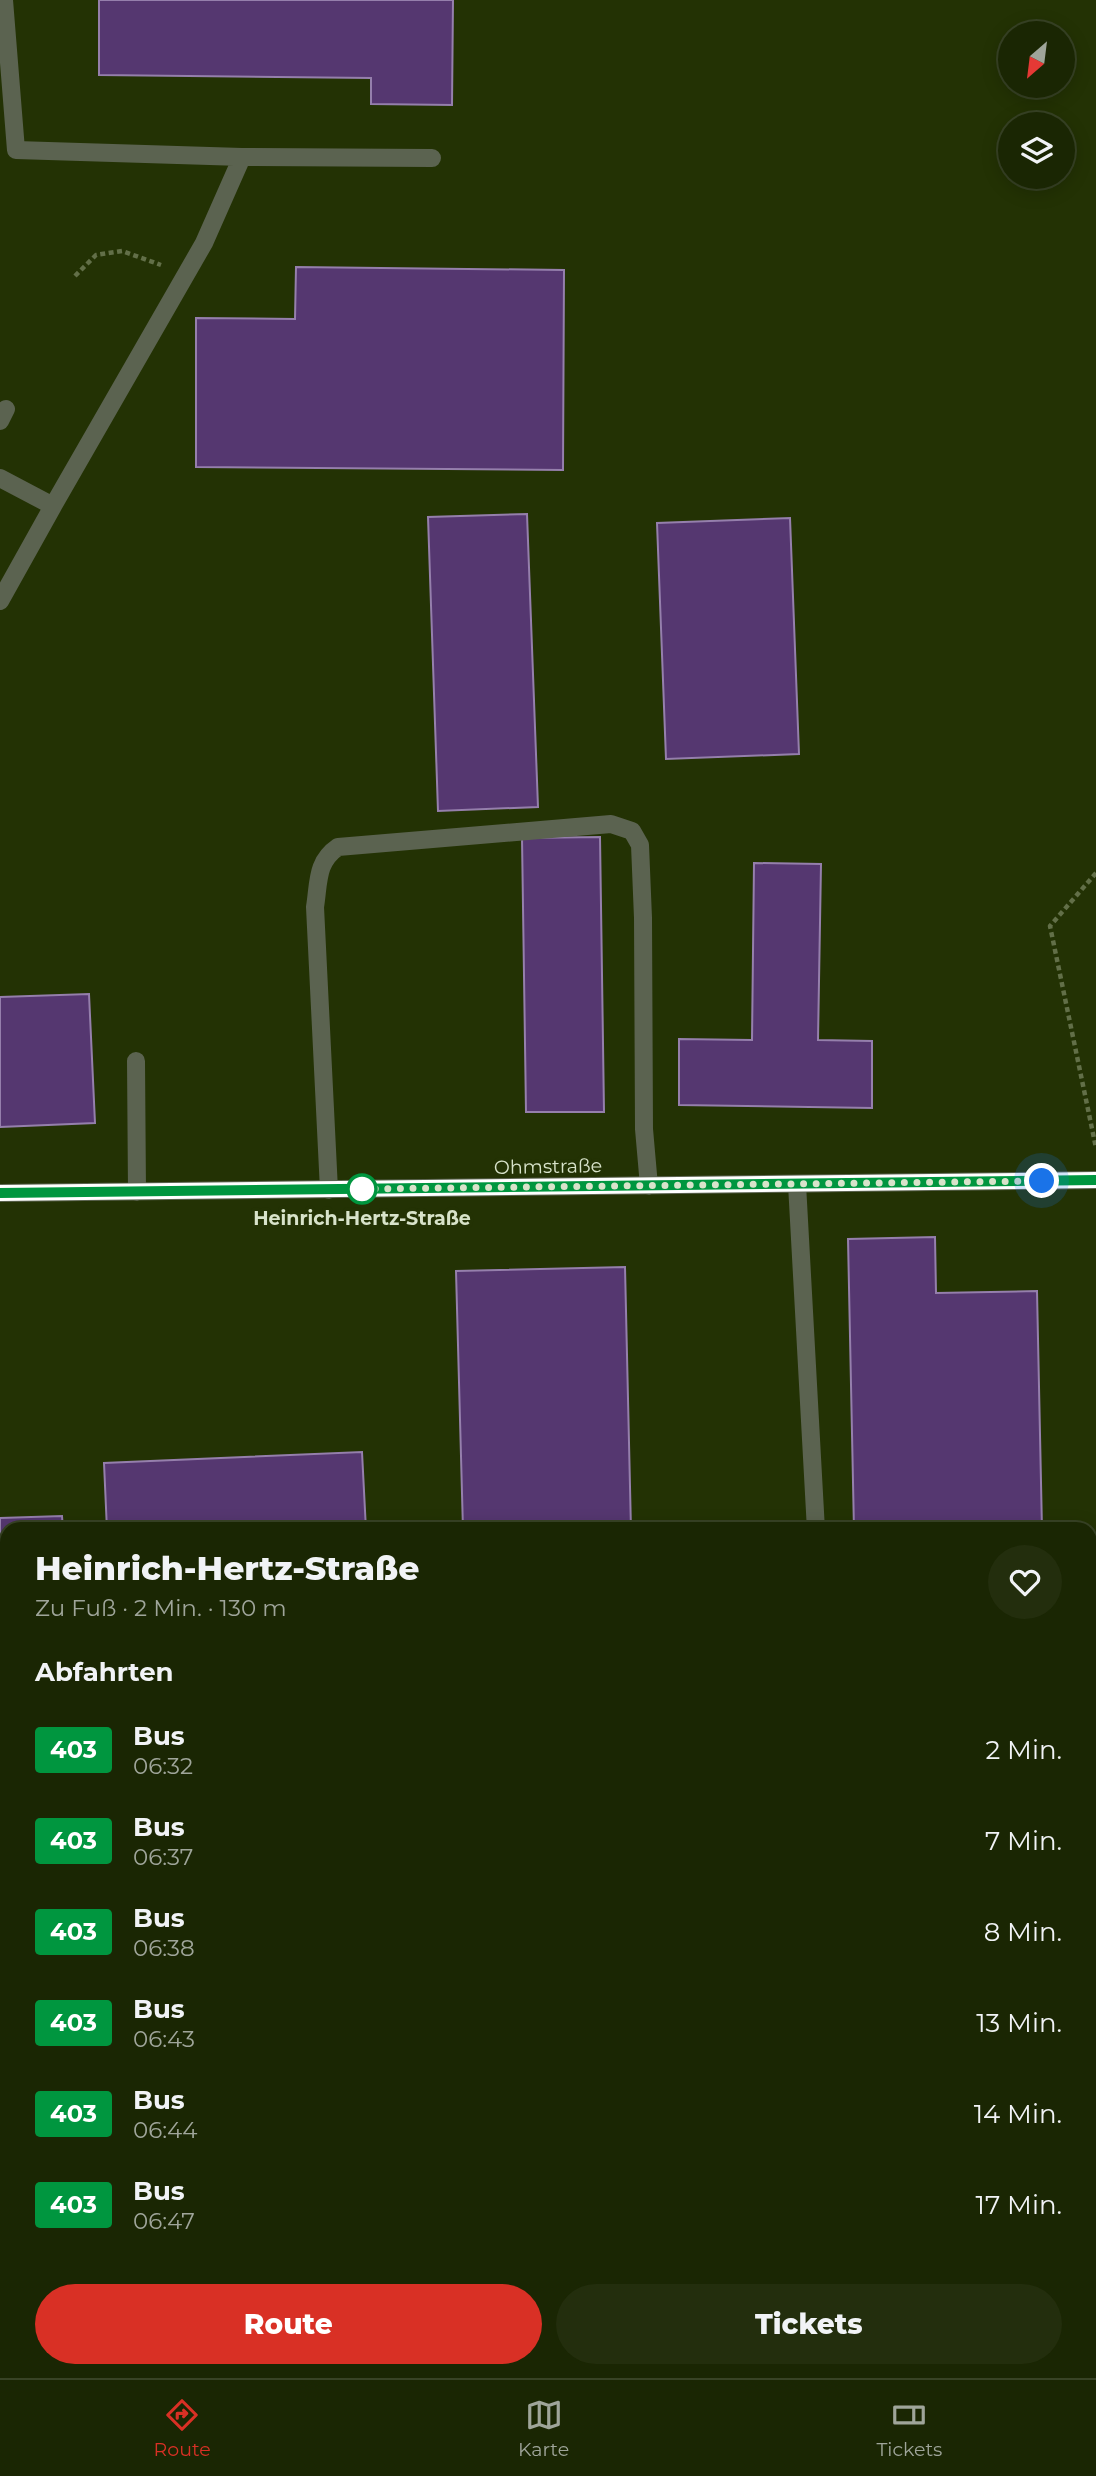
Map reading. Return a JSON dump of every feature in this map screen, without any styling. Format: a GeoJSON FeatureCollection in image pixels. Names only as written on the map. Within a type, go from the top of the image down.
{"type":"FeatureCollection","features":[{"type":"Feature","properties":{"kind":"street"},"geometry":{"type":"LineString","coordinates":[[4,0],[16,150],[242,157],[432,158]]}},
{"type":"Feature","properties":{"kind":"street"},"geometry":{"type":"LineString","coordinates":[[0,601],[204,243],[242,157]]}},
{"type":"Feature","properties":{"kind":"street"},"geometry":{"type":"LineString","coordinates":[[0,478],[53,506]]}},
{"type":"Feature","properties":{"kind":"street"},"geometry":{"type":"LineString","coordinates":[[330,1189],[315,907],[325,855],[338,847],[611,824],[632,831],[640,845],[645,1129],[649,1186]]}},
{"type":"Feature","properties":{"kind":"street"},"geometry":{"type":"LineString","coordinates":[[136,1061],[137,1192]]}},
{"type":"Feature","properties":{"kind":"street","name":"Ohmstraße"},"geometry":{"type":"LineString","coordinates":[[0,1193],[1096,1180]]}},
{"type":"Feature","properties":{"kind":"street"},"geometry":{"type":"LineString","coordinates":[[797,1184],[816,1522]]}},
{"type":"Feature","properties":{"kind":"path"},"geometry":{"type":"LineString","coordinates":[[75,276],[96,255],[122,251],[187,271]]}},
{"type":"Feature","properties":{"kind":"path"},"geometry":{"type":"LineString","coordinates":[[1096,873],[1051,926],[1096,1148]]}},
{"type":"Feature","properties":{"kind":"building"},"geometry":{"type":"Polygon","coordinates":[[[99,0],[453,0],[452,105],[371,104],[371,78],[99,75],[99,0]]]}},
{"type":"Feature","properties":{"kind":"building"},"geometry":{"type":"Polygon","coordinates":[[[296,267],[564,270],[563,470],[196,467],[196,318],[295,319],[296,267]]]}},
{"type":"Feature","properties":{"kind":"building"},"geometry":{"type":"Polygon","coordinates":[[[527,514],[538,807],[438,811],[428,517],[527,514]]]}},
{"type":"Feature","properties":{"kind":"building"},"geometry":{"type":"Polygon","coordinates":[[[790,518],[799,754],[666,759],[657,523],[790,518]]]}},
{"type":"Feature","properties":{"kind":"building"},"geometry":{"type":"Polygon","coordinates":[[[600,837],[604,1112],[526,1112],[522,838],[600,837]]]}},
{"type":"Feature","properties":{"kind":"building"},"geometry":{"type":"Polygon","coordinates":[[[754,863],[821,864],[818,1040],[872,1041],[872,1108],[679,1105],[679,1039],[752,1040],[754,863]]]}},
{"type":"Feature","properties":{"kind":"building"},"geometry":{"type":"Polygon","coordinates":[[[89,994],[95,1123],[0,1127],[0,997],[89,994]]]}},
{"type":"Feature","properties":{"kind":"building"},"geometry":{"type":"Polygon","coordinates":[[[935,1237],[936,1293],[1037,1291],[1042,1522],[854,1522],[848,1239],[935,1237]]]}},
{"type":"Feature","properties":{"kind":"building"},"geometry":{"type":"Polygon","coordinates":[[[625,1267],[631,1522],[463,1522],[456,1271],[625,1267]]]}},
{"type":"Feature","properties":{"kind":"building"},"geometry":{"type":"Polygon","coordinates":[[[362,1452],[366,1522],[107,1522],[104,1463],[362,1452]]]}},
{"type":"Feature","properties":{"kind":"building"},"geometry":{"type":"Polygon","coordinates":[[[62,1516],[62,1522],[0,1522],[0,1518],[62,1516]]]}},
{"type":"Feature","properties":{"kind":"bus line","name":"403"},"geometry":{"type":"LineString","coordinates":[[0,1193],[1096,1180]]}},
{"type":"Feature","properties":{"kind":"place","name":"Heinrich-Hertz-Straße"},"geometry":{"type":"Point","coordinates":[362,1189]}},
{"type":"Feature","properties":{"kind":"route"},"geometry":{"type":"LineString","coordinates":[[362,1189],[356,1189],[1042,1181]]}}]}
